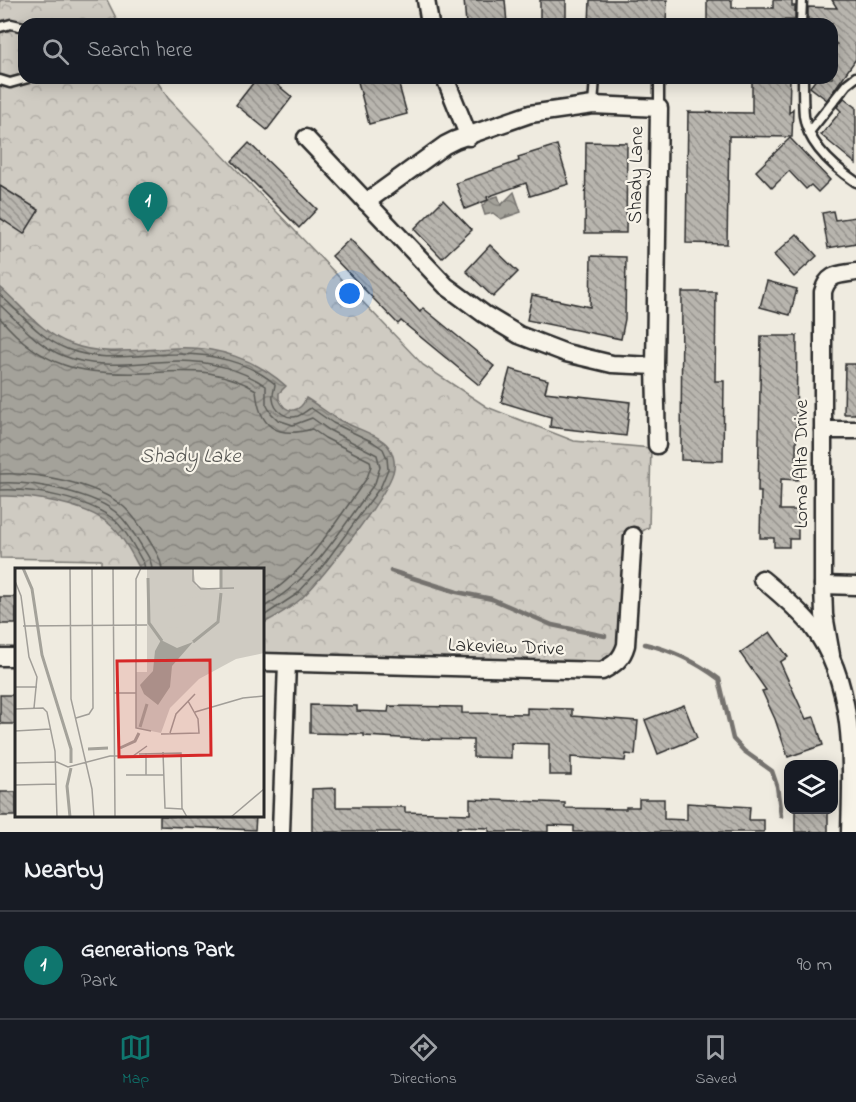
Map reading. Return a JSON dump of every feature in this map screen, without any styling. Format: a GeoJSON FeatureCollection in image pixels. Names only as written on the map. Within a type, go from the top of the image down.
{"type":"FeatureCollection","features":[{"type":"Feature","properties":{"kind":"street"},"geometry":{"type":"LineString","coordinates":[[426,0],[429,18]]}},
{"type":"Feature","properties":{"kind":"street"},"geometry":{"type":"LineString","coordinates":[[447,84],[469,137]]}},
{"type":"Feature","properties":{"kind":"street","name":"Shady Lane"},"geometry":{"type":"LineString","coordinates":[[366,202],[445,145],[530,114],[593,105],[659,108],[655,366],[657,445]]}},
{"type":"Feature","properties":{"kind":"street"},"geometry":{"type":"LineString","coordinates":[[306,138],[446,286],[500,325],[542,345],[589,360],[612,364],[655,366]]}},
{"type":"Feature","properties":{"kind":"street","name":"Loma Alta Drive"},"geometry":{"type":"LineString","coordinates":[[831,655],[824,615],[823,585],[823,292],[826,282],[833,276],[856,272]]}},
{"type":"Feature","properties":{"kind":"street"},"geometry":{"type":"LineString","coordinates":[[823,430],[856,430]]}},
{"type":"Feature","properties":{"kind":"street","name":"Lakeview Drive"},"geometry":{"type":"LineString","coordinates":[[264,662],[602,671],[615,664],[623,656],[626,645],[633,536]]}},
{"type":"Feature","properties":{"kind":"street"},"geometry":{"type":"LineString","coordinates":[[762,579],[812,626],[831,655],[848,707],[852,758],[850,832]]}},
{"type":"Feature","properties":{"kind":"street"},"geometry":{"type":"LineString","coordinates":[[823,585],[856,586]]}},
{"type":"Feature","properties":{"kind":"street"},"geometry":{"type":"LineString","coordinates":[[281,832],[287,663]]}},
{"type":"Feature","properties":{"kind":"lane"},"geometry":{"type":"LineString","coordinates":[[801,0],[801,18]]}},
{"type":"Feature","properties":{"kind":"lane"},"geometry":{"type":"LineString","coordinates":[[1,25],[18,26]]}},
{"type":"Feature","properties":{"kind":"lane"},"geometry":{"type":"LineString","coordinates":[[809,132],[847,84],[856,77]]}},
{"type":"Feature","properties":{"kind":"lane"},"geometry":{"type":"LineString","coordinates":[[0,80],[10,83],[18,81]]}},
{"type":"Feature","properties":{"kind":"lane"},"geometry":{"type":"LineString","coordinates":[[593,105],[595,84]]}},
{"type":"Feature","properties":{"kind":"lane"},"geometry":{"type":"LineString","coordinates":[[659,84],[659,108]]}},
{"type":"Feature","properties":{"kind":"lane"},"geometry":{"type":"LineString","coordinates":[[803,84],[804,118],[809,132],[819,148],[840,171],[856,182]]}},
{"type":"Feature","properties":{"kind":"green space"},"geometry":{"type":"Polygon","coordinates":[[[0,0],[107,0],[116,18],[18,18],[18,84],[159,84],[168,98],[423,365],[487,407],[574,441],[651,448],[649,527],[633,537],[615,664],[264,662],[264,568],[101,568],[101,560],[0,558],[0,0]]]}},
{"type":"Feature","properties":{"kind":"water"},"geometry":{"type":"Polygon","coordinates":[[[514,192],[521,212],[501,219],[493,213],[485,215],[482,206],[491,198],[498,196],[501,205],[514,192]]]}},
{"type":"Feature","properties":{"kind":"water","name":"Shady Lake"},"geometry":{"type":"Polygon","coordinates":[[[0,287],[50,333],[84,348],[109,351],[206,349],[249,362],[262,368],[286,386],[279,393],[279,399],[285,408],[297,409],[306,398],[336,418],[384,442],[390,448],[394,460],[390,479],[381,495],[339,555],[302,598],[264,623],[264,568],[139,568],[118,533],[98,516],[57,502],[27,497],[0,496],[0,287]]]}},
{"type":"Feature","properties":{"kind":"building"},"geometry":{"type":"Polygon","coordinates":[[[464,0],[505,0],[506,18],[466,18],[464,0]]]}},
{"type":"Feature","properties":{"kind":"building"},"geometry":{"type":"Polygon","coordinates":[[[540,0],[566,0],[566,18],[540,18],[540,0]]]}},
{"type":"Feature","properties":{"kind":"building"},"geometry":{"type":"Polygon","coordinates":[[[590,0],[667,0],[666,18],[589,18],[590,0]]]}},
{"type":"Feature","properties":{"kind":"building"},"geometry":{"type":"Polygon","coordinates":[[[707,0],[732,0],[732,8],[773,8],[773,0],[792,0],[792,6],[795,6],[795,18],[707,18],[707,0]]]}},
{"type":"Feature","properties":{"kind":"building"},"geometry":{"type":"Polygon","coordinates":[[[832,0],[856,0],[856,59],[827,100],[810,87],[812,84],[838,84],[838,18],[808,18],[808,7],[837,8],[832,0]]]}},
{"type":"Feature","properties":{"kind":"building"},"geometry":{"type":"Polygon","coordinates":[[[252,84],[276,84],[292,97],[267,130],[236,105],[252,84]]]}},
{"type":"Feature","properties":{"kind":"building"},"geometry":{"type":"Polygon","coordinates":[[[359,84],[399,84],[407,114],[369,124],[359,84]]]}},
{"type":"Feature","properties":{"kind":"building"},"geometry":{"type":"Polygon","coordinates":[[[752,84],[790,84],[789,113],[793,109],[792,137],[729,136],[727,244],[686,243],[688,112],[752,113],[752,84]]]}},
{"type":"Feature","properties":{"kind":"building"},"geometry":{"type":"Polygon","coordinates":[[[844,98],[856,107],[856,164],[821,135],[841,111],[837,107],[844,98]]]}},
{"type":"Feature","properties":{"kind":"building"},"geometry":{"type":"Polygon","coordinates":[[[790,138],[830,180],[818,192],[811,185],[806,189],[789,171],[772,188],[756,171],[790,138]]]}},
{"type":"Feature","properties":{"kind":"building"},"geometry":{"type":"Polygon","coordinates":[[[586,142],[627,143],[626,233],[585,233],[586,142]]]}},
{"type":"Feature","properties":{"kind":"building"},"geometry":{"type":"Polygon","coordinates":[[[249,143],[317,209],[299,228],[232,161],[249,143]]]}},
{"type":"Feature","properties":{"kind":"building"},"geometry":{"type":"Polygon","coordinates":[[[557,145],[569,184],[530,196],[526,183],[487,197],[488,200],[465,209],[456,183],[519,161],[518,157],[557,145]]]}},
{"type":"Feature","properties":{"kind":"building"},"geometry":{"type":"Polygon","coordinates":[[[0,186],[39,210],[24,234],[0,218],[0,186]]]}},
{"type":"Feature","properties":{"kind":"building"},"geometry":{"type":"Polygon","coordinates":[[[443,200],[472,230],[442,258],[414,229],[443,200]]]}},
{"type":"Feature","properties":{"kind":"building"},"geometry":{"type":"Polygon","coordinates":[[[833,211],[835,220],[856,217],[856,243],[828,248],[822,213],[833,211]]]}},
{"type":"Feature","properties":{"kind":"building"},"geometry":{"type":"Polygon","coordinates":[[[797,234],[817,256],[794,277],[774,255],[797,234]]]}},
{"type":"Feature","properties":{"kind":"building"},"geometry":{"type":"Polygon","coordinates":[[[350,239],[420,312],[423,308],[494,366],[479,385],[401,321],[398,324],[332,256],[350,239]]]}},
{"type":"Feature","properties":{"kind":"building"},"geometry":{"type":"Polygon","coordinates":[[[490,245],[518,272],[493,297],[466,271],[490,245]]]}},
{"type":"Feature","properties":{"kind":"building"},"geometry":{"type":"Polygon","coordinates":[[[591,256],[626,257],[625,319],[621,339],[527,320],[532,295],[590,307],[591,256]]]}},
{"type":"Feature","properties":{"kind":"building"},"geometry":{"type":"Polygon","coordinates":[[[767,281],[797,289],[790,315],[760,307],[767,281]]]}},
{"type":"Feature","properties":{"kind":"building"},"geometry":{"type":"Polygon","coordinates":[[[682,292],[716,292],[715,381],[724,381],[723,461],[681,460],[682,292]]]}},
{"type":"Feature","properties":{"kind":"building"},"geometry":{"type":"Polygon","coordinates":[[[761,336],[797,336],[796,460],[799,460],[798,480],[781,479],[780,510],[798,510],[798,539],[789,539],[789,547],[774,547],[774,538],[760,538],[761,492],[758,492],[761,336]]]}},
{"type":"Feature","properties":{"kind":"building"},"geometry":{"type":"Polygon","coordinates":[[[845,364],[856,364],[856,414],[844,414],[845,364]]]}},
{"type":"Feature","properties":{"kind":"building"},"geometry":{"type":"Polygon","coordinates":[[[510,369],[548,380],[545,392],[630,402],[626,436],[550,427],[551,417],[501,402],[510,369]]]}},
{"type":"Feature","properties":{"kind":"building"},"geometry":{"type":"Polygon","coordinates":[[[0,597],[15,597],[15,624],[0,624],[0,597]]]}},
{"type":"Feature","properties":{"kind":"building"},"geometry":{"type":"Polygon","coordinates":[[[770,632],[788,657],[780,662],[806,719],[814,717],[823,745],[788,757],[775,719],[762,691],[766,690],[740,653],[770,632]]]}},
{"type":"Feature","properties":{"kind":"building"},"geometry":{"type":"Polygon","coordinates":[[[0,695],[15,695],[15,724],[0,724],[0,695]]]}},
{"type":"Feature","properties":{"kind":"building"},"geometry":{"type":"Polygon","coordinates":[[[310,705],[357,706],[357,711],[388,712],[389,706],[462,707],[462,713],[527,714],[527,708],[572,709],[572,716],[638,721],[635,755],[626,754],[625,761],[571,757],[571,775],[549,775],[549,744],[511,743],[511,758],[473,757],[473,740],[310,733],[310,705]]]}},
{"type":"Feature","properties":{"kind":"building"},"geometry":{"type":"Polygon","coordinates":[[[684,705],[697,738],[658,754],[645,720],[684,705]]]}},
{"type":"Feature","properties":{"kind":"building"},"geometry":{"type":"Polygon","coordinates":[[[336,788],[336,807],[405,807],[405,812],[470,814],[470,799],[565,803],[565,808],[626,809],[626,807],[639,807],[639,799],[664,799],[664,819],[687,820],[687,803],[750,807],[749,820],[764,820],[764,832],[574,832],[574,826],[548,825],[548,832],[489,832],[489,828],[457,827],[457,832],[312,832],[312,789],[336,788]]]}},
{"type":"Feature","properties":{"kind":"building"},"geometry":{"type":"Polygon","coordinates":[[[0,792],[15,792],[15,816],[0,816],[0,792]]]}},
{"type":"Feature","properties":{"kind":"building"},"geometry":{"type":"Polygon","coordinates":[[[795,814],[828,814],[828,832],[795,832],[795,814]]]}},
{"type":"Feature","properties":{"kind":"building"},"geometry":{"type":"Polygon","coordinates":[[[160,817],[256,817],[255,830],[160,826],[160,817]]]}},
{"type":"Feature","properties":{"kind":"waterway"},"geometry":{"type":"LineString","coordinates":[[391,571],[457,592],[492,599],[552,625],[605,636]]}},
{"type":"Feature","properties":{"kind":"waterway"},"geometry":{"type":"LineString","coordinates":[[645,644],[684,658],[719,679],[733,739],[744,751],[772,771],[777,786],[781,816]]}},
{"type":"Feature","properties":{"kind":"place","name":"Generations Park"},"geometry":{"type":"Point","coordinates":[148,232]}}]}
